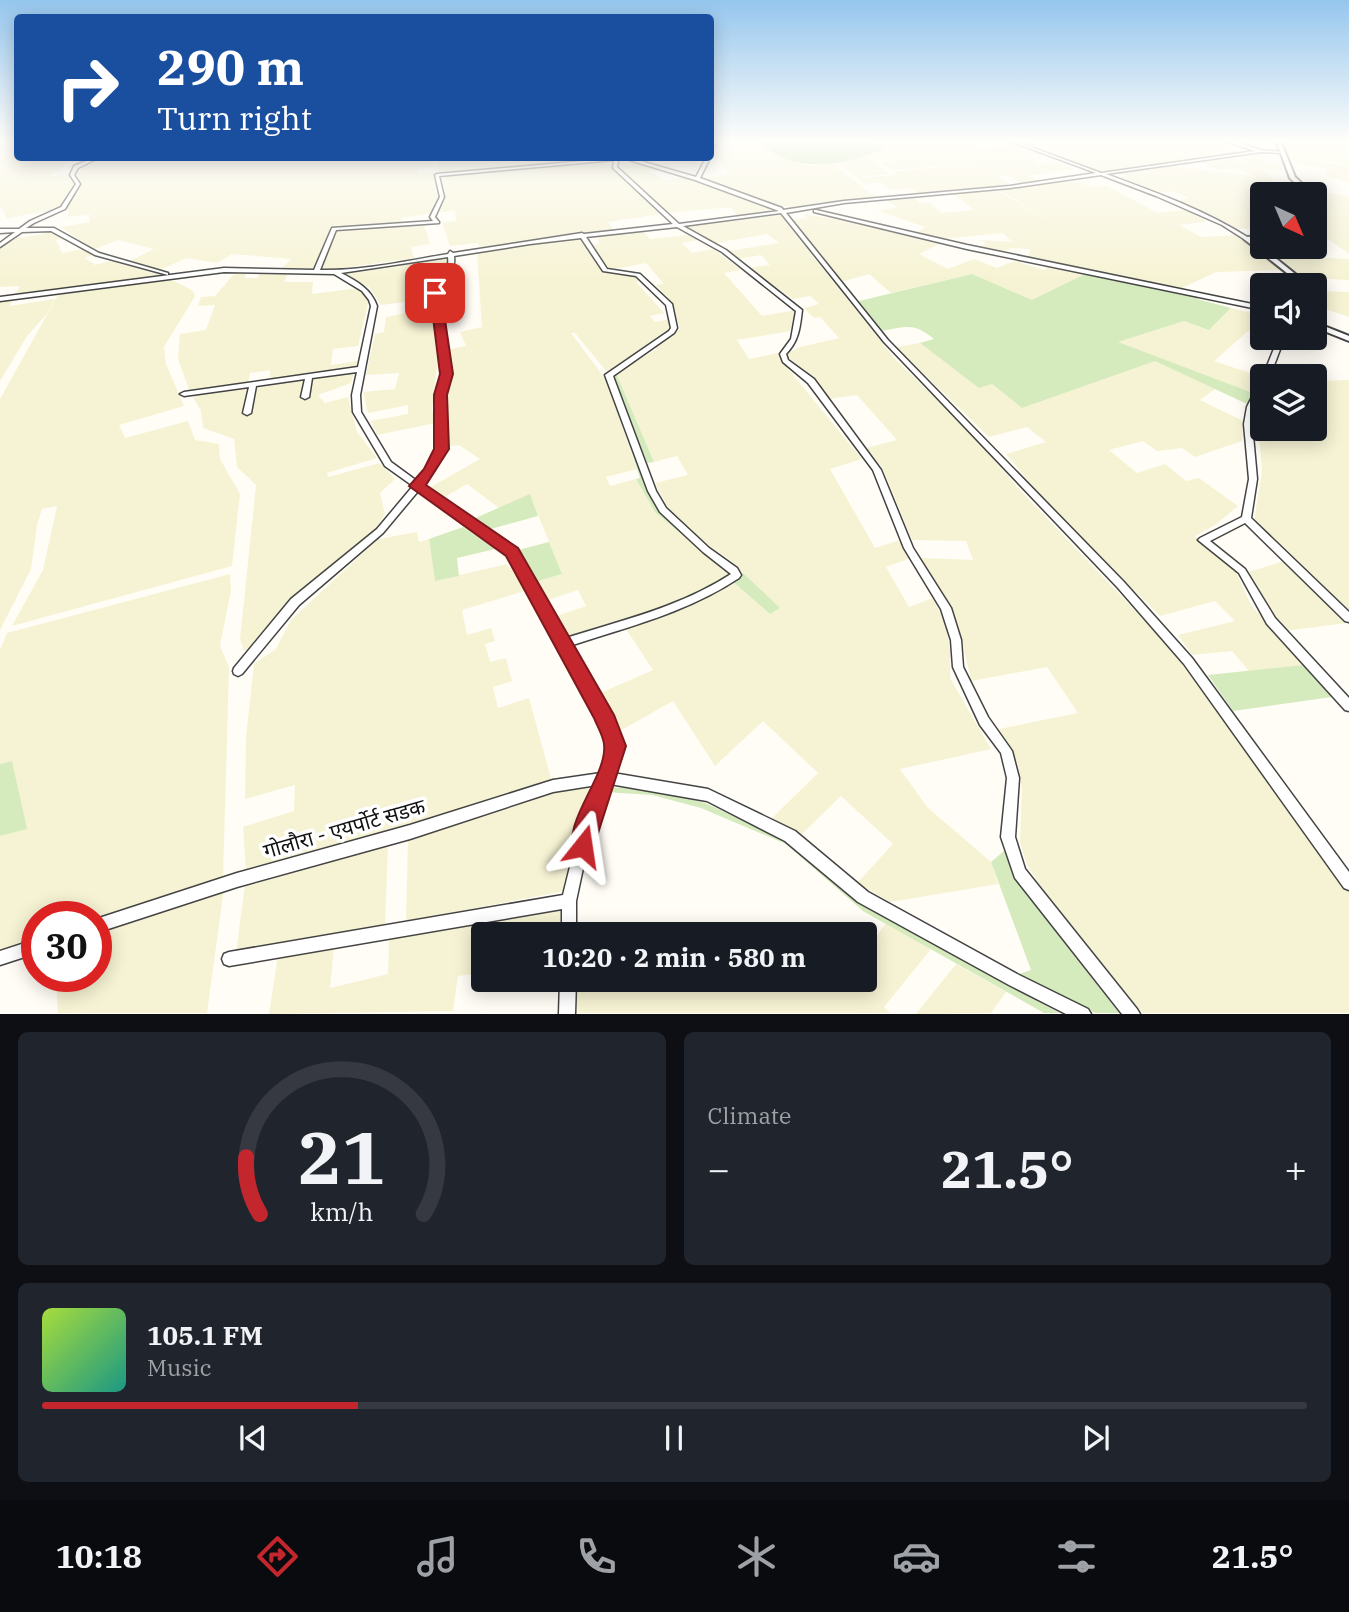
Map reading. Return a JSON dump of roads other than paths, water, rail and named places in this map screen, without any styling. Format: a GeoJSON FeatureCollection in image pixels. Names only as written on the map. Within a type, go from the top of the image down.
{"type":"FeatureCollection","features":[{"type":"Feature","properties":{"kind":"street"},"geometry":{"type":"LineString","coordinates":[[0,245],[68,203],[76,187]]}},
{"type":"Feature","properties":{"kind":"street"},"geometry":{"type":"LineString","coordinates":[[316,272],[334,229],[437,222],[432,217],[442,197],[440,187]]}},
{"type":"Feature","properties":{"kind":"street"},"geometry":{"type":"LineString","coordinates":[[633,187],[677,225],[724,251],[799,310],[797,334],[793,345],[783,354],[785,361],[811,381],[877,470],[909,548],[946,608],[956,640],[958,667],[963,680],[984,721],[1006,751],[1013,778],[1008,837],[1020,873],[1132,1013]]}},
{"type":"Feature","properties":{"kind":"street"},"geometry":{"type":"LineString","coordinates":[[720,187],[780,209],[886,341],[1121,585],[1188,661],[1349,883]]}},
{"type":"Feature","properties":{"kind":"street"},"geometry":{"type":"LineString","coordinates":[[0,299],[168,275],[224,270],[335,272],[582,235],[783,213],[845,202],[1000,187]]}},
{"type":"Feature","properties":{"kind":"street"},"geometry":{"type":"LineString","coordinates":[[1136,187],[1224,224],[1291,273]]}},
{"type":"Feature","properties":{"kind":"street"},"geometry":{"type":"LineString","coordinates":[[806,210],[1250,305]]}},
{"type":"Feature","properties":{"kind":"street"},"geometry":{"type":"LineString","coordinates":[[0,231],[17,233],[52,229],[97,254],[168,275]]}},
{"type":"Feature","properties":{"kind":"street"},"geometry":{"type":"LineString","coordinates":[[562,644],[651,614],[674,611],[736,575],[734,570],[699,544],[663,510],[652,491],[609,375],[672,332],[674,328],[669,304],[638,275],[605,270],[582,235]]}},
{"type":"Feature","properties":{"kind":"street"},"geometry":{"type":"LineString","coordinates":[[238,671],[295,602],[380,531],[430,471],[442,449],[441,395],[446,374],[435,294],[450,276],[453,261],[450,253]]}},
{"type":"Feature","properties":{"kind":"street"},"geometry":{"type":"LineString","coordinates":[[335,272],[361,287],[372,299],[374,306],[356,395],[357,412],[388,464],[512,552],[604,715],[615,746],[606,778],[586,827],[569,901],[569,922]]}},
{"type":"Feature","properties":{"kind":"street"},"geometry":{"type":"LineString","coordinates":[[1327,330],[1349,339]]}},
{"type":"Feature","properties":{"kind":"street"},"geometry":{"type":"LineString","coordinates":[[184,394],[362,369]]}},
{"type":"Feature","properties":{"kind":"street"},"geometry":{"type":"LineString","coordinates":[[304,397],[309,377]]}},
{"type":"Feature","properties":{"kind":"street"},"geometry":{"type":"LineString","coordinates":[[247,414],[253,384]]}},
{"type":"Feature","properties":{"kind":"street"},"geometry":{"type":"LineString","coordinates":[[1246,519],[1253,479],[1248,424],[1250,413]]}},
{"type":"Feature","properties":{"kind":"street"},"geometry":{"type":"LineString","coordinates":[[1246,519],[1349,618]]}},
{"type":"Feature","properties":{"kind":"street"},"geometry":{"type":"LineString","coordinates":[[1246,519],[1203,540],[1242,571],[1271,621],[1349,706]]}},
{"type":"Feature","properties":{"kind":"street","name":"गोलौरा - एयर्पोर्ट सडक"},"geometry":{"type":"LineString","coordinates":[[112,921],[237,880],[410,832],[554,786],[606,778],[708,795],[790,836],[863,897],[1014,980],[1083,1013]]}},
{"type":"Feature","properties":{"kind":"street"},"geometry":{"type":"LineString","coordinates":[[229,959],[569,901]]}},
{"type":"Feature","properties":{"kind":"street"},"geometry":{"type":"LineString","coordinates":[[0,958],[21,951]]}},
{"type":"Feature","properties":{"kind":"street"},"geometry":{"type":"LineString","coordinates":[[567,1013],[568,992]]}}]}
